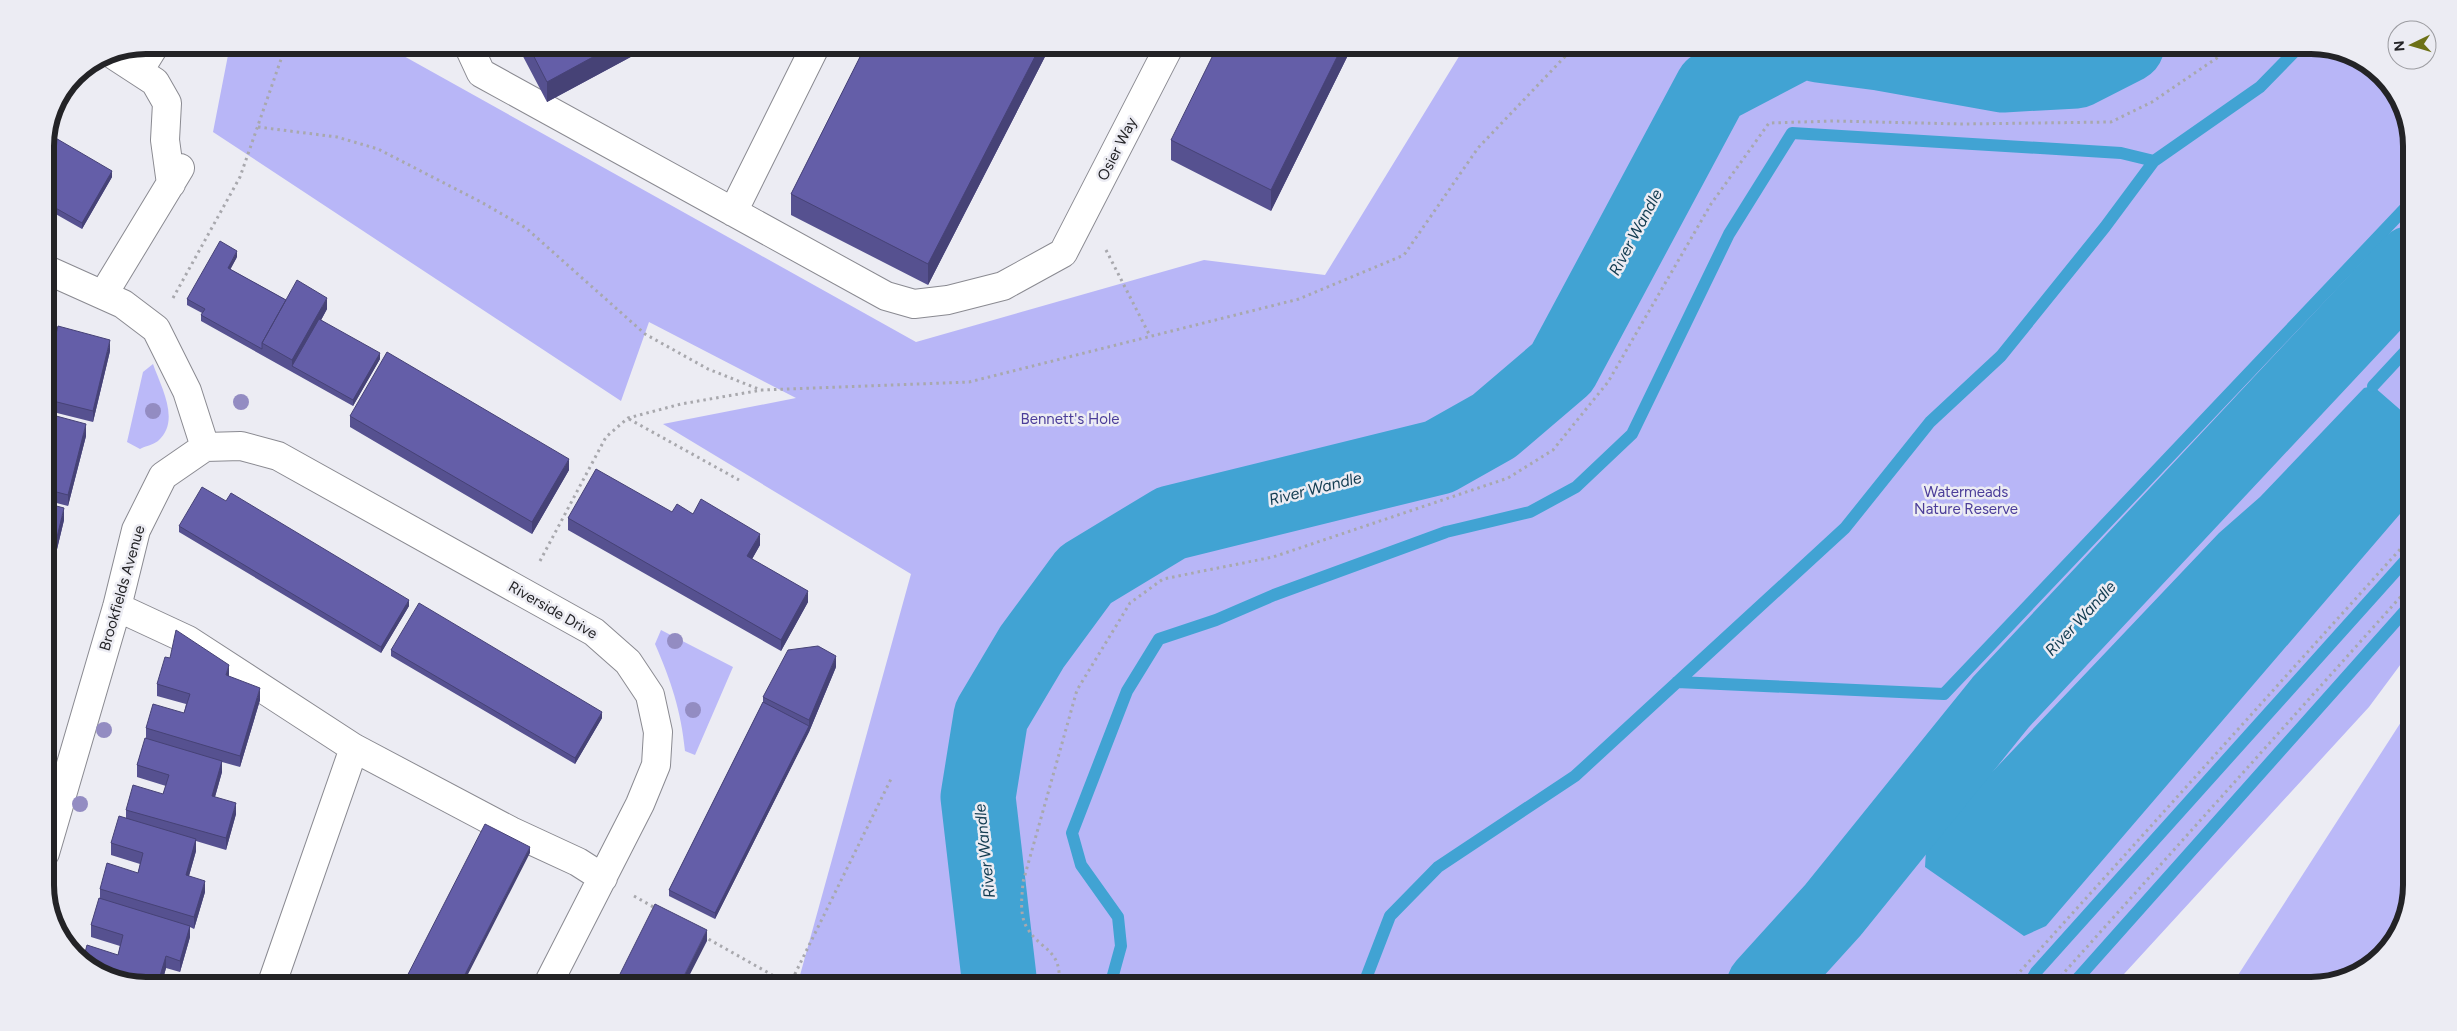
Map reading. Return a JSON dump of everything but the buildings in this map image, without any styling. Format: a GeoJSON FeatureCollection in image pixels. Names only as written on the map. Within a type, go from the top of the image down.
{"type":"FeatureCollection","features":[{"type":"Feature","properties":{"kind":"street"},"geometry":{"type":"LineString","coordinates":[[139,71],[149,54]]}},
{"type":"Feature","properties":{"kind":"street"},"geometry":{"type":"LineString","coordinates":[[472,54],[481,73],[733,212],[812,54]]}},
{"type":"Feature","properties":{"kind":"street","name":"Osier Way"},"geometry":{"type":"LineString","coordinates":[[733,212],[886,296],[914,304],[948,300],[1003,286],[1064,253],[1165,54]]}},
{"type":"Feature","properties":{"kind":"street"},"geometry":{"type":"LineString","coordinates":[[103,295],[176,175],[165,140],[167,104],[155,82],[119,58]]}},
{"type":"Feature","properties":{"kind":"street"},"geometry":{"type":"LineString","coordinates":[[54,273],[123,304],[156,329],[187,390],[206,448]]}},
{"type":"Feature","properties":{"kind":"street","name":"Riverside Drive"},"geometry":{"type":"LineString","coordinates":[[206,448],[241,446],[278,456],[594,632],[628,662],[650,695],[658,732],[656,764],[640,804],[552,977]]}},
{"type":"Feature","properties":{"kind":"street","name":"Brookfields Avenue"},"geometry":{"type":"LineString","coordinates":[[54,822],[117,607],[136,530],[163,476],[206,448]]}},
{"type":"Feature","properties":{"kind":"street"},"geometry":{"type":"LineString","coordinates":[[117,607],[188,640],[354,748],[511,831],[578,862],[603,878]]}},
{"type":"Feature","properties":{"kind":"street"},"geometry":{"type":"LineString","coordinates":[[274,977],[354,748]]}},
{"type":"Feature","properties":{"kind":"path"},"geometry":{"type":"LineString","coordinates":[[156,329],[240,177],[283,54]]}},
{"type":"Feature","properties":{"kind":"path"},"geometry":{"type":"LineString","coordinates":[[522,592],[606,437],[628,418],[681,404],[762,390],[969,382],[1299,299],[1404,255],[1478,148],[1567,54]]}},
{"type":"Feature","properties":{"kind":"path"},"geometry":{"type":"LineString","coordinates":[[1060,977],[1056,957],[1027,927],[1021,908],[1023,882],[1077,690],[1130,603],[1163,579],[1273,557],[1508,478],[1553,450],[1608,382],[1711,204],[1769,123],[1834,121],[1962,124],[2111,122],[2152,102],[2223,54]]}},
{"type":"Feature","properties":{"kind":"path"},"geometry":{"type":"LineString","coordinates":[[258,127],[337,137],[378,149],[482,202],[526,228],[645,334],[708,369],[762,390]]}},
{"type":"Feature","properties":{"kind":"path"},"geometry":{"type":"LineString","coordinates":[[1086,210],[1150,336]]}},
{"type":"Feature","properties":{"kind":"path"},"geometry":{"type":"LineString","coordinates":[[628,418],[739,480]]}},
{"type":"Feature","properties":{"kind":"path"},"geometry":{"type":"LineString","coordinates":[[2015,977],[2403,546]]}},
{"type":"Feature","properties":{"kind":"path"},"geometry":{"type":"LineString","coordinates":[[2060,977],[2403,594]]}},
{"type":"Feature","properties":{"kind":"path"},"geometry":{"type":"LineString","coordinates":[[793,977],[892,777]]}},
{"type":"Feature","properties":{"kind":"path"},"geometry":{"type":"LineString","coordinates":[[603,878],[663,912]]}},
{"type":"Feature","properties":{"kind":"path"},"geometry":{"type":"LineString","coordinates":[[697,932],[774,977]]}},
{"type":"Feature","properties":{"kind":"shaded area"},"geometry":{"type":"Polygon","coordinates":[[[153,364],[167,404],[168,424],[165,433],[158,441],[140,449],[127,442],[143,372],[153,364]]]}},
{"type":"Feature","properties":{"kind":"shaded area"},"geometry":{"type":"Polygon","coordinates":[[[2373,386],[2403,412],[2403,510],[2046,926],[2024,936],[1925,867],[1927,833],[1958,808],[2219,533],[2260,497],[2364,388],[2373,386]]]}},
{"type":"Feature","properties":{"kind":"shaded area"},"geometry":{"type":"Polygon","coordinates":[[[661,630],[733,667],[695,755],[685,751],[681,722],[674,696],[655,644],[661,630]]]}},
{"type":"Feature","properties":{"kind":"shaded area"},"geometry":{"type":"Polygon","coordinates":[[[2403,719],[2403,885],[2400,909],[2388,936],[2362,962],[2335,974],[2311,977],[2237,977],[2403,719]]]}},
{"type":"Feature","properties":{"kind":"green space","name":"Watermeads Nature Reserve"},"geometry":{"type":"Polygon","coordinates":[[[228,54],[400,54],[916,342],[1204,260],[1325,275],[1460,54],[2317,54],[2335,57],[2357,66],[2380,85],[2394,105],[2403,140],[2403,661],[2369,707],[2121,977],[799,977],[911,574],[663,424],[796,398],[649,322],[621,401],[213,132],[228,54]]]}},
{"type":"Feature","properties":{"kind":"waterway","name":"River Wandle"},"geometry":{"type":"LineString","coordinates":[[999,977],[978,797],[991,716],[1032,647],[1085,575],[1171,523],[1439,457],[1494,426],[1562,368],[1712,88],[1777,54]]}},
{"type":"Feature","properties":{"kind":"waterway","name":"River Wandle"},"geometry":{"type":"LineString","coordinates":[[1886,54],[2003,75],[2076,71],[2109,54]]}},
{"type":"Feature","properties":{"kind":"waterway"},"geometry":{"type":"LineString","coordinates":[[1366,977],[1390,916],[1438,867],[1575,776],[1845,528],[1930,422],[2001,356],[2105,227],[2154,161],[2260,87],[2292,54]]}},
{"type":"Feature","properties":{"kind":"waterway"},"geometry":{"type":"LineString","coordinates":[[1112,977],[1121,946],[1118,917],[1081,865],[1072,833],[1127,691],[1159,639],[1216,620],[1274,595],[1446,532],[1530,512],[1576,487],[1632,434],[1729,234],[1792,133],[2121,153],[2154,161]]}},
{"type":"Feature","properties":{"kind":"waterway"},"geometry":{"type":"LineString","coordinates":[[1677,682],[1944,694],[2403,210]]}},
{"type":"Feature","properties":{"kind":"waterway","name":"River Wandle"},"geometry":{"type":"LineString","coordinates":[[1772,977],[1833,910],[2001,702],[2403,273]]}},
{"type":"Feature","properties":{"kind":"waterway"},"geometry":{"type":"LineString","coordinates":[[2373,386],[2403,354]]}},
{"type":"Feature","properties":{"kind":"waterway"},"geometry":{"type":"LineString","coordinates":[[2033,977],[2403,563]]}},
{"type":"Feature","properties":{"kind":"waterway"},"geometry":{"type":"LineString","coordinates":[[2079,977],[2403,613]]}},
{"type":"Feature","properties":{"kind":"waterway"},"geometry":{"type":"LineString","coordinates":[[1902,825],[1927,833]]}},
{"type":"Feature","properties":{"kind":"park label","name":"Bennett's Hole"},"geometry":{"type":"Point","coordinates":[1070,419]}}]}
